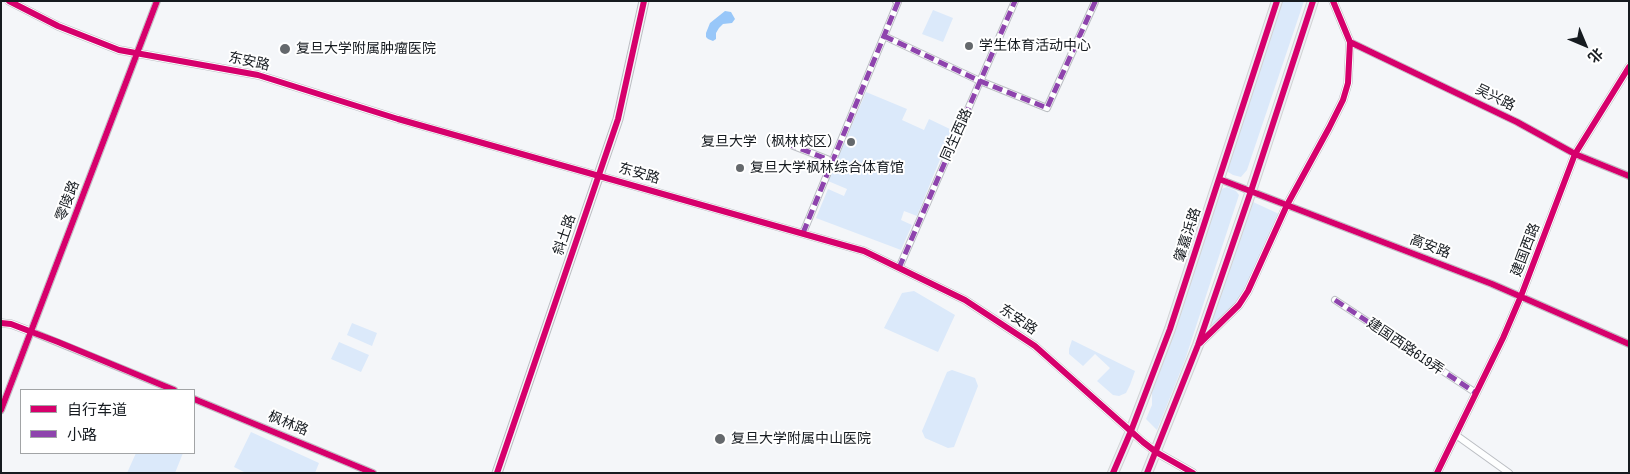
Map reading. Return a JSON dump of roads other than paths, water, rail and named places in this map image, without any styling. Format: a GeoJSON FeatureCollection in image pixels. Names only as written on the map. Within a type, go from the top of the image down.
{"type":"FeatureCollection","features":[{"type":"Feature","properties":{"kind":"main road","name":"斜土路"},"geometry":{"type":"LineString","coordinates":[[497,473],[618,119],[644,1]]}},
{"type":"Feature","properties":{"kind":"main road","name":"肇嘉浜路"},"geometry":{"type":"LineString","coordinates":[[1112,473],[1131,431],[1170,329],[1277,1]]}},
{"type":"Feature","properties":{"kind":"main road"},"geometry":{"type":"LineString","coordinates":[[1147,473],[1198,345],[1251,191],[1312,1]]}},
{"type":"Feature","properties":{"kind":"street","name":"东安路"},"geometry":{"type":"LineString","coordinates":[[10,1],[67,30],[119,50],[138,55],[258,75],[398,119],[864,251],[965,300],[1034,346],[1156,452],[1193,473]]}},
{"type":"Feature","properties":{"kind":"street","name":"零陵路"},"geometry":{"type":"LineString","coordinates":[[1,410],[157,1]]}},
{"type":"Feature","properties":{"kind":"street"},"geometry":{"type":"LineString","coordinates":[[803,234],[898,2],[896,1]]}},
{"type":"Feature","properties":{"kind":"street","name":"同生西路"},"geometry":{"type":"LineString","coordinates":[[899,268],[1015,1]]}},
{"type":"Feature","properties":{"kind":"street"},"geometry":{"type":"LineString","coordinates":[[884,36],[1047,108],[1094,1]]}},
{"type":"Feature","properties":{"kind":"street"},"geometry":{"type":"LineString","coordinates":[[1198,345],[1239,305],[1248,291],[1287,205],[1343,100],[1348,83],[1350,42],[1333,1]]}},
{"type":"Feature","properties":{"kind":"street","name":"吴兴路"},"geometry":{"type":"LineString","coordinates":[[1350,42],[1517,122],[1575,154],[1629,176]]}},
{"type":"Feature","properties":{"kind":"street","name":"建国西路"},"geometry":{"type":"LineString","coordinates":[[1437,473],[1522,296],[1575,154],[1629,66]]}},
{"type":"Feature","properties":{"kind":"street"},"geometry":{"type":"LineString","coordinates":[[773,138],[832,161]]}},
{"type":"Feature","properties":{"kind":"street","name":"高安路"},"geometry":{"type":"LineString","coordinates":[[1219,179],[1522,296],[1629,344]]}},
{"type":"Feature","properties":{"kind":"street","name":"建国西路619弄"},"geometry":{"type":"LineString","coordinates":[[1335,300],[1476,394]]}},
{"type":"Feature","properties":{"kind":"street"},"geometry":{"type":"LineString","coordinates":[[1,322],[32,332],[172,389]]}},
{"type":"Feature","properties":{"kind":"street","name":"枫林路"},"geometry":{"type":"LineString","coordinates":[[195,399],[373,473]]}},
{"type":"Feature","properties":{"kind":"street"},"geometry":{"type":"LineString","coordinates":[[1456,435],[1509,473]]}},
{"type":"Feature","properties":{"kind":"water"},"geometry":{"type":"Polygon","coordinates":[[[725,11],[731,12],[735,19],[732,23],[723,24],[719,28],[716,33],[716,39],[713,41],[708,39],[706,33],[710,23],[725,11]]]}},
{"type":"Feature","properties":{"kind":"place","name":"学生体育活动中心"},"geometry":{"type":"Point","coordinates":[969,46]}},
{"type":"Feature","properties":{"kind":"place","name":"复旦大学附属肿瘤医院"},"geometry":{"type":"Point","coordinates":[285,49]}},
{"type":"Feature","properties":{"kind":"place","name":"复旦大学（枫林校区）"},"geometry":{"type":"Point","coordinates":[851,142]}},
{"type":"Feature","properties":{"kind":"place","name":"复旦大学枫林综合体育馆"},"geometry":{"type":"Point","coordinates":[740,168]}},
{"type":"Feature","properties":{"kind":"place","name":"复旦大学附属中山医院"},"geometry":{"type":"Point","coordinates":[720,439]}}]}
